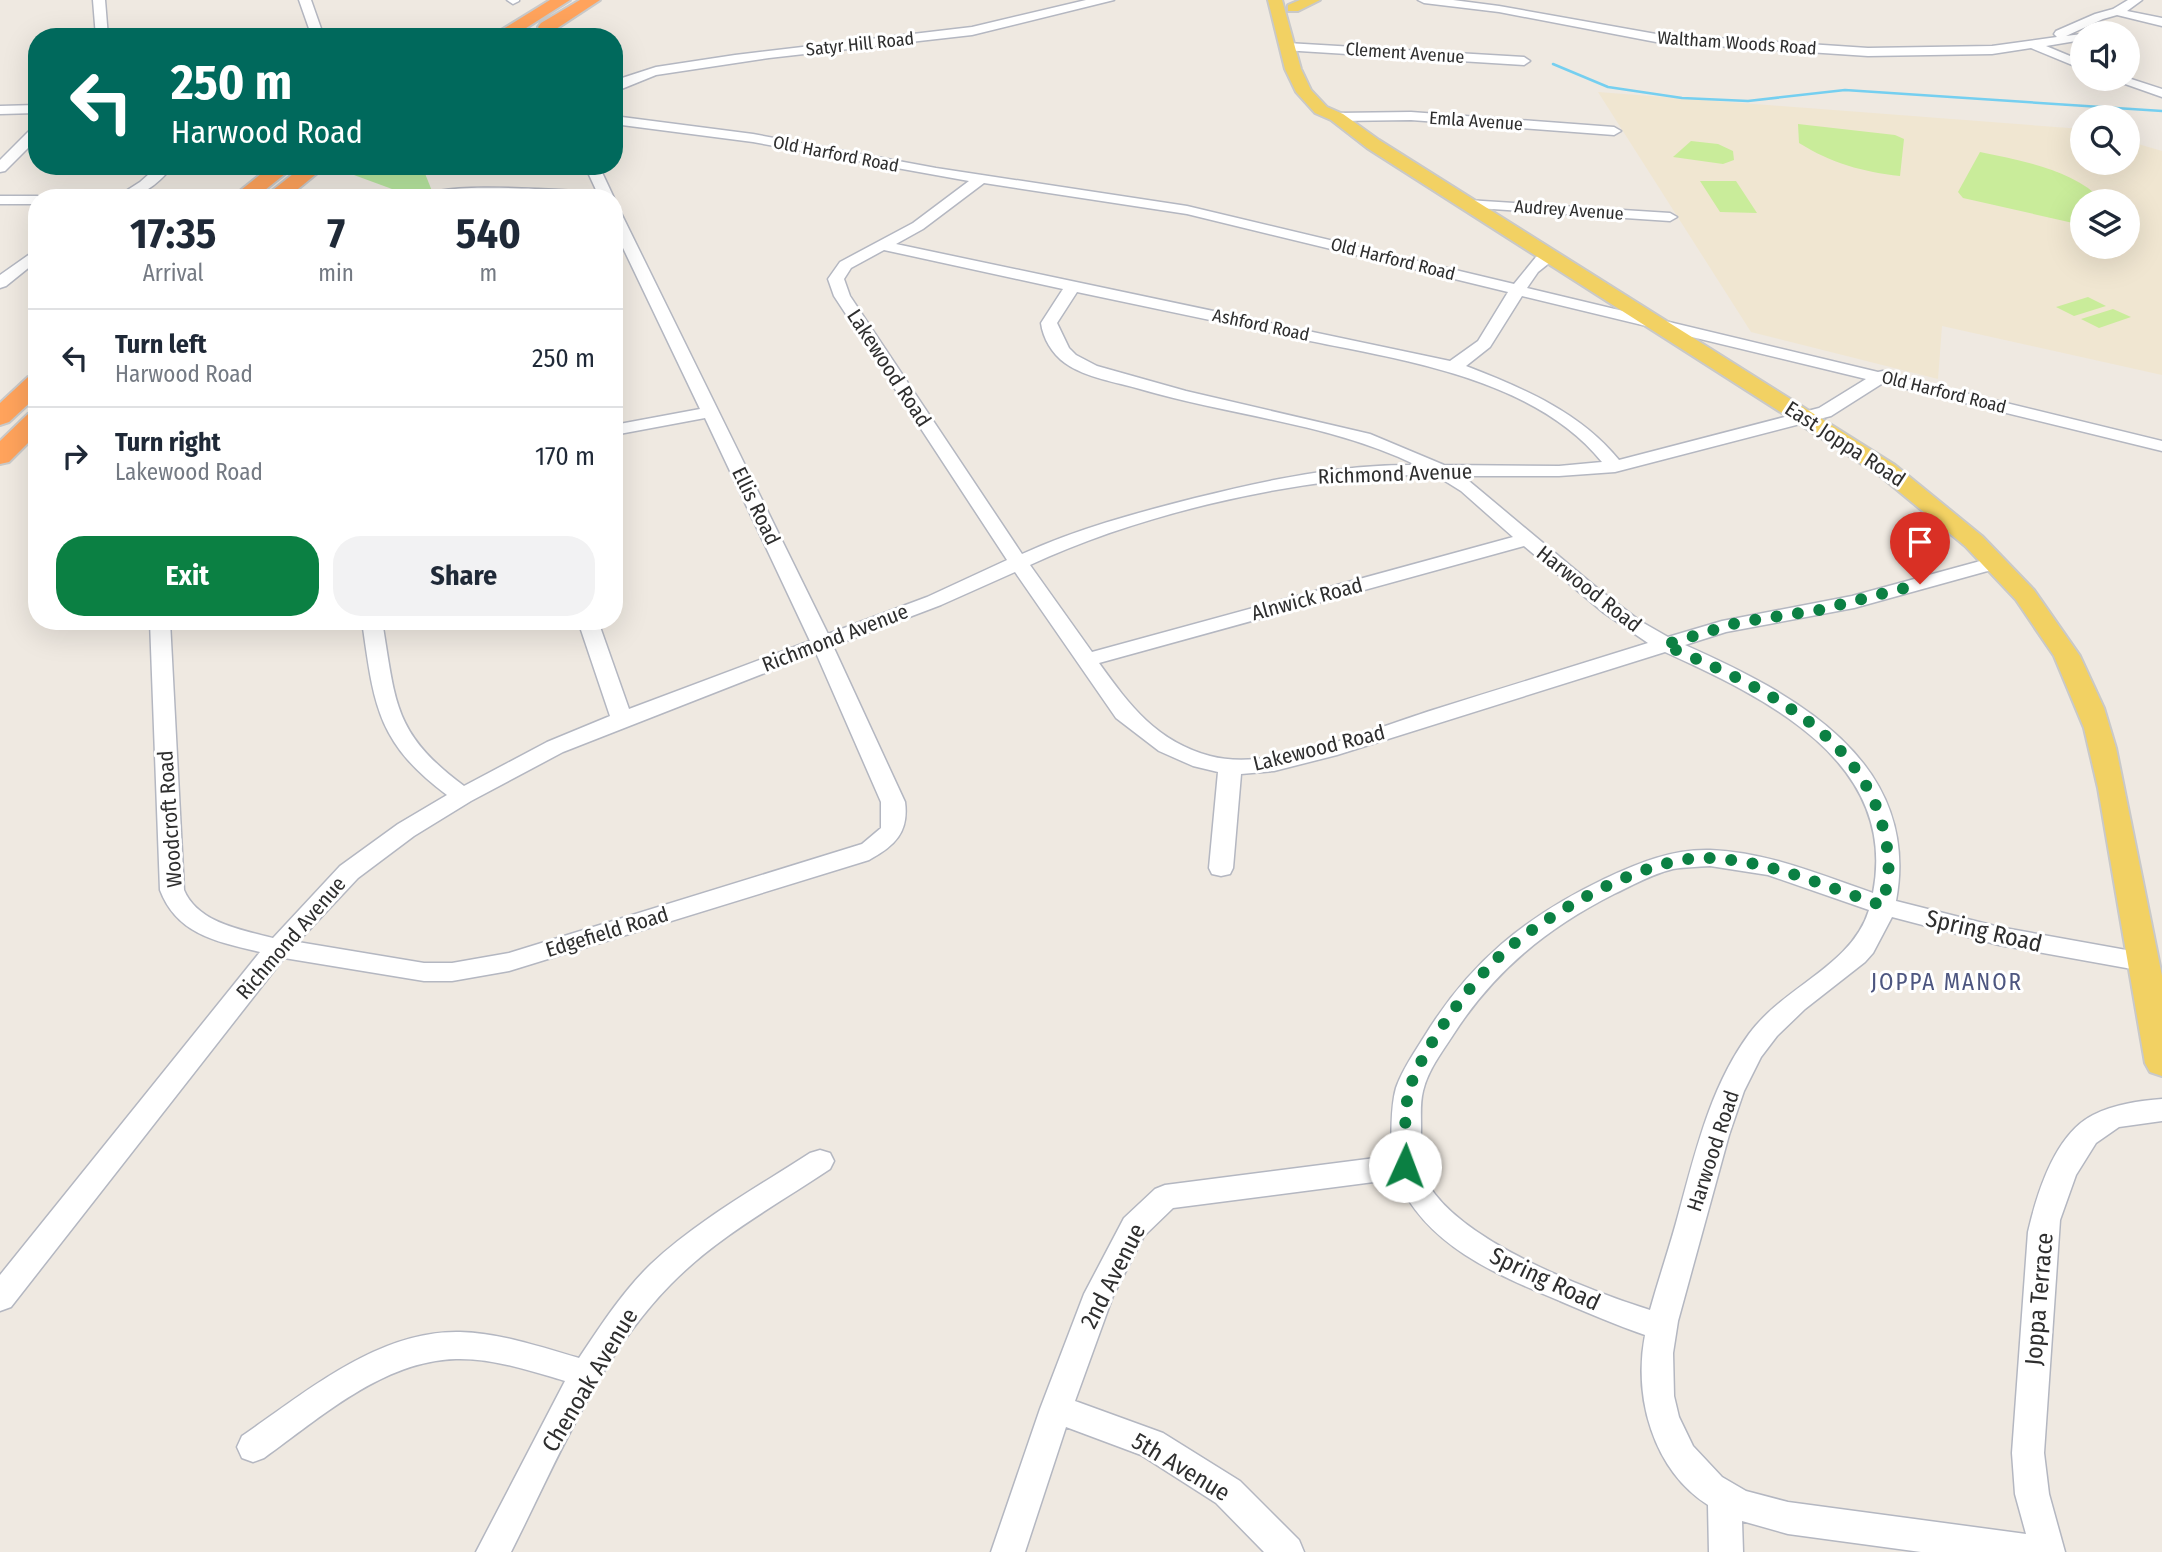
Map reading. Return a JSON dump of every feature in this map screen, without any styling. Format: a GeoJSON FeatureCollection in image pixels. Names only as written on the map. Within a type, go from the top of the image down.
{"type":"FeatureCollection","features":[{"type":"Feature","properties":{"kind":"highway"},"geometry":{"type":"LineString","coordinates":[[514,28],[562,0]]}},
{"type":"Feature","properties":{"kind":"highway"},"geometry":{"type":"LineString","coordinates":[[545,28],[592,0]]}},
{"type":"Feature","properties":{"kind":"highway"},"geometry":{"type":"LineString","coordinates":[[253,189],[273,175]]}},
{"type":"Feature","properties":{"kind":"highway"},"geometry":{"type":"LineString","coordinates":[[285,189],[304,175]]}},
{"type":"Feature","properties":{"kind":"highway"},"geometry":{"type":"LineString","coordinates":[[0,417],[28,391]]}},
{"type":"Feature","properties":{"kind":"highway"},"geometry":{"type":"LineString","coordinates":[[0,456],[28,428]]}},
{"type":"Feature","properties":{"kind":"main road","name":"East Joppa Road"},"geometry":{"type":"LineString","coordinates":[[1275,0],[1287,47],[1304,92],[1321,110],[1337,117],[1373,144],[1806,418],[1910,487],[1963,531],[1995,563],[2048,626],[2086,697],[2112,789],[2162,1063]]}},
{"type":"Feature","properties":{"kind":"main road"},"geometry":{"type":"LineString","coordinates":[[1301,35],[1313,0]]}},
{"type":"Feature","properties":{"kind":"main road","name":"East Joppa Road"},"geometry":{"type":"LineString","coordinates":[[1301,35],[1322,90],[1339,110],[1337,117]]}},
{"type":"Feature","properties":{"kind":"street"},"geometry":{"type":"LineString","coordinates":[[99,0],[101,28]]}},
{"type":"Feature","properties":{"kind":"street"},"geometry":{"type":"LineString","coordinates":[[305,0],[315,28]]}},
{"type":"Feature","properties":{"kind":"street","name":"Satyr Hill Road"},"geometry":{"type":"LineString","coordinates":[[623,83],[637,76],[678,68],[792,51],[973,31],[1069,6],[1108,0]]}},
{"type":"Feature","properties":{"kind":"street","name":"Waltham Woods Road"},"geometry":{"type":"LineString","coordinates":[[1424,0],[1499,9],[1636,35],[1711,43],[1913,53],[2034,45],[2070,39]]}},
{"type":"Feature","properties":{"kind":"street","name":"Waltham Woods Road"},"geometry":{"type":"LineString","coordinates":[[2052,41],[2099,16],[2117,12],[2136,0]]}},
{"type":"Feature","properties":{"kind":"street"},"geometry":{"type":"LineString","coordinates":[[2117,12],[2162,22]]}},
{"type":"Feature","properties":{"kind":"street","name":"Waltham Woods Road"},"geometry":{"type":"LineString","coordinates":[[2114,21],[2117,12]]}},
{"type":"Feature","properties":{"kind":"street","name":"Clement Avenue"},"geometry":{"type":"LineString","coordinates":[[1287,47],[1301,35],[1524,61]]}},
{"type":"Feature","properties":{"kind":"street"},"geometry":{"type":"LineString","coordinates":[[2034,45],[2070,60]]}},
{"type":"Feature","properties":{"kind":"street"},"geometry":{"type":"LineString","coordinates":[[2140,86],[2162,93]]}},
{"type":"Feature","properties":{"kind":"street"},"geometry":{"type":"LineString","coordinates":[[0,110],[28,109]]}},
{"type":"Feature","properties":{"kind":"street","name":"Emla Avenue"},"geometry":{"type":"LineString","coordinates":[[1337,117],[1411,116],[1614,131]]}},
{"type":"Feature","properties":{"kind":"street","name":"Old Harford Road"},"geometry":{"type":"LineString","coordinates":[[623,121],[753,138],[981,179],[1187,210],[1883,376],[2162,446]]}},
{"type":"Feature","properties":{"kind":"street"},"geometry":{"type":"LineString","coordinates":[[0,168],[28,140]]}},
{"type":"Feature","properties":{"kind":"street"},"geometry":{"type":"LineString","coordinates":[[137,189],[156,175]]}},
{"type":"Feature","properties":{"kind":"street","name":"Lakewood Road"},"geometry":{"type":"LineString","coordinates":[[981,179],[919,226],[880,244],[845,265],[838,272],[838,286],[877,351],[1124,713],[1148,735],[1184,754],[1230,767],[1274,764],[1329,750],[1740,622],[1842,605],[1995,563]]}},
{"type":"Feature","properties":{"kind":"street"},"geometry":{"type":"LineString","coordinates":[[0,200],[28,200]]}},
{"type":"Feature","properties":{"kind":"street","name":"Audrey Avenue"},"geometry":{"type":"LineString","coordinates":[[1467,204],[1670,217]]}},
{"type":"Feature","properties":{"kind":"street","name":"Ellis Road"},"geometry":{"type":"LineString","coordinates":[[623,231],[822,643],[893,802]]}},
{"type":"Feature","properties":{"kind":"street","name":"Ashford Road"},"geometry":{"type":"LineString","coordinates":[[880,244],[1453,367],[1513,393],[1561,418],[1597,446],[1615,467]]}},
{"type":"Feature","properties":{"kind":"street"},"geometry":{"type":"LineString","coordinates":[[1453,367],[1483,345],[1519,289],[1543,258],[1550,256]]}},
{"type":"Feature","properties":{"kind":"street"},"geometry":{"type":"LineString","coordinates":[[0,283],[28,260]]}},
{"type":"Feature","properties":{"kind":"street","name":"Harwood Road"},"geometry":{"type":"LineString","coordinates":[[1073,285],[1049,323],[1060,348],[1080,364],[1145,386],[1372,440],[1409,453],[1468,487],[1631,624],[1664,645],[1779,700],[1815,726],[1847,758],[1859,775],[1881,818],[1890,863],[1887,890],[1863,948],[1784,1010],[1767,1028],[1740,1071],[1710,1150],[1662,1328]]}},
{"type":"Feature","properties":{"kind":"street","name":"Richmond Avenue"},"geometry":{"type":"LineString","coordinates":[[0,1298],[278,948],[321,899],[349,872],[406,830],[555,747],[934,601],[1077,537],[1172,509],[1295,480],[1371,471],[1559,471],[1615,467],[1825,412],[1883,376]]}},
{"type":"Feature","properties":{"kind":"street"},"geometry":{"type":"LineString","coordinates":[[623,428],[711,412]]}},
{"type":"Feature","properties":{"kind":"street"},"geometry":{"type":"LineString","coordinates":[[1371,471],[1375,454],[1372,440]]}},
{"type":"Feature","properties":{"kind":"street","name":"Alnwick Road"},"geometry":{"type":"LineString","coordinates":[[1086,660],[1527,539]]}},
{"type":"Feature","properties":{"kind":"street","name":"Woodcroft Road"},"geometry":{"type":"LineString","coordinates":[[160,630],[172,890],[178,905],[188,915],[219,933],[278,948]]}},
{"type":"Feature","properties":{"kind":"street"},"geometry":{"type":"LineString","coordinates":[[374,630],[390,719],[400,740],[416,759],[463,796]]}},
{"type":"Feature","properties":{"kind":"street"},"geometry":{"type":"LineString","coordinates":[[592,630],[622,719]]}},
{"type":"Feature","properties":{"kind":"street"},"geometry":{"type":"LineString","coordinates":[[1221,868],[1230,767]]}},
{"type":"Feature","properties":{"kind":"street","name":"Edgefield Road"},"geometry":{"type":"LineString","coordinates":[[278,948],[424,972],[452,972],[509,962],[861,854],[878,845],[891,833],[896,819],[893,802]]}},
{"type":"Feature","properties":{"kind":"street","name":"Spring Road"},"geometry":{"type":"LineString","coordinates":[[1662,1328],[1510,1268],[1479,1249],[1437,1215],[1418,1190],[1405,1166],[1410,1088],[1423,1061],[1460,1000],[1502,954],[1527,934],[1600,891],[1647,868],[1675,861],[1707,858],[1791,872],[1881,905],[1979,933],[2143,962]]}},
{"type":"Feature","properties":{"kind":"street","name":"Joppa Terrace"},"geometry":{"type":"LineString","coordinates":[[2048,1552],[2032,1494],[2028,1453],[2043,1232],[2048,1205],[2085,1135],[2096,1125],[2137,1112],[2162,1110]]}},
{"type":"Feature","properties":{"kind":"street","name":"Chenoak Avenue"},"geometry":{"type":"LineString","coordinates":[[493,1552],[587,1374],[620,1324],[661,1274],[708,1238],[820,1161]]}},
{"type":"Feature","properties":{"kind":"street","name":"2nd Avenue"},"geometry":{"type":"LineString","coordinates":[[1008,1552],[1056,1409],[1099,1294],[1134,1227],[1165,1196],[1405,1166]]}},
{"type":"Feature","properties":{"kind":"street"},"geometry":{"type":"LineString","coordinates":[[1662,1328],[1656,1373],[1657,1399],[1665,1424],[1674,1446],[1689,1467],[1725,1498],[1750,1509],[1788,1518],[2041,1552]]}},
{"type":"Feature","properties":{"kind":"street"},"geometry":{"type":"LineString","coordinates":[[253,1447],[352,1380],[418,1351],[453,1345],[474,1346],[499,1350],[587,1374]]}},
{"type":"Feature","properties":{"kind":"street","name":"5th Avenue"},"geometry":{"type":"LineString","coordinates":[[1056,1409],[1152,1444],[1228,1492],[1287,1552]]}},
{"type":"Feature","properties":{"kind":"street"},"geometry":{"type":"LineString","coordinates":[[1725,1498],[1726,1552]]}},
{"type":"Feature","properties":{"kind":"shaded area"},"geometry":{"type":"Polygon","coordinates":[[[1598,92],[2070,128],[2070,175],[2140,175],[2140,145],[2162,151],[2162,375],[1942,326],[1938,379],[1751,332],[1598,92]]]}},
{"type":"Feature","properties":{"kind":"green space"},"geometry":{"type":"Polygon","coordinates":[[[1798,124],[1895,135],[1904,139],[1900,176],[1848,166],[1811,150],[1799,143],[1798,124]]]}},
{"type":"Feature","properties":{"kind":"green space"},"geometry":{"type":"Polygon","coordinates":[[[1691,141],[1718,144],[1733,151],[1734,160],[1723,164],[1673,157],[1691,141]]]}},
{"type":"Feature","properties":{"kind":"green space"},"geometry":{"type":"Polygon","coordinates":[[[1980,152],[2046,168],[2089,189],[2070,189],[2070,222],[1963,198],[1958,192],[1980,152]]]}},
{"type":"Feature","properties":{"kind":"green space"},"geometry":{"type":"Polygon","coordinates":[[[354,175],[426,175],[431,189],[392,189],[354,175]]]}},
{"type":"Feature","properties":{"kind":"green space"},"geometry":{"type":"Polygon","coordinates":[[[1700,181],[1736,181],[1757,213],[1720,212],[1700,181]]]}},
{"type":"Feature","properties":{"kind":"green space"},"geometry":{"type":"Polygon","coordinates":[[[2088,297],[2106,306],[2074,316],[2056,307],[2088,297]]]}},
{"type":"Feature","properties":{"kind":"green space"},"geometry":{"type":"Polygon","coordinates":[[[2113,309],[2131,317],[2099,328],[2081,319],[2113,309]]]}},
{"type":"Feature","properties":{"kind":"waterway"},"geometry":{"type":"LineString","coordinates":[[1553,64],[1608,87],[1682,98],[1748,101],[1845,90],[2162,111]]}},
{"type":"Feature","properties":{"kind":"district","name":"JOPPA MANOR"},"geometry":{"type":"Point","coordinates":[1947,982]}},
{"type":"Feature","properties":{"kind":"route"},"geometry":{"type":"LineString","coordinates":[[1405,1166],[1410,1088],[1460,1000],[1518,940],[1535,927],[1600,891],[1647,868],[1675,861],[1707,858],[1791,872],[1881,905],[1887,890],[1890,863],[1881,818],[1871,796],[1847,758],[1815,726],[1779,700],[1738,678],[1664,645],[1722,626],[1819,610],[1920,584]]}}]}
